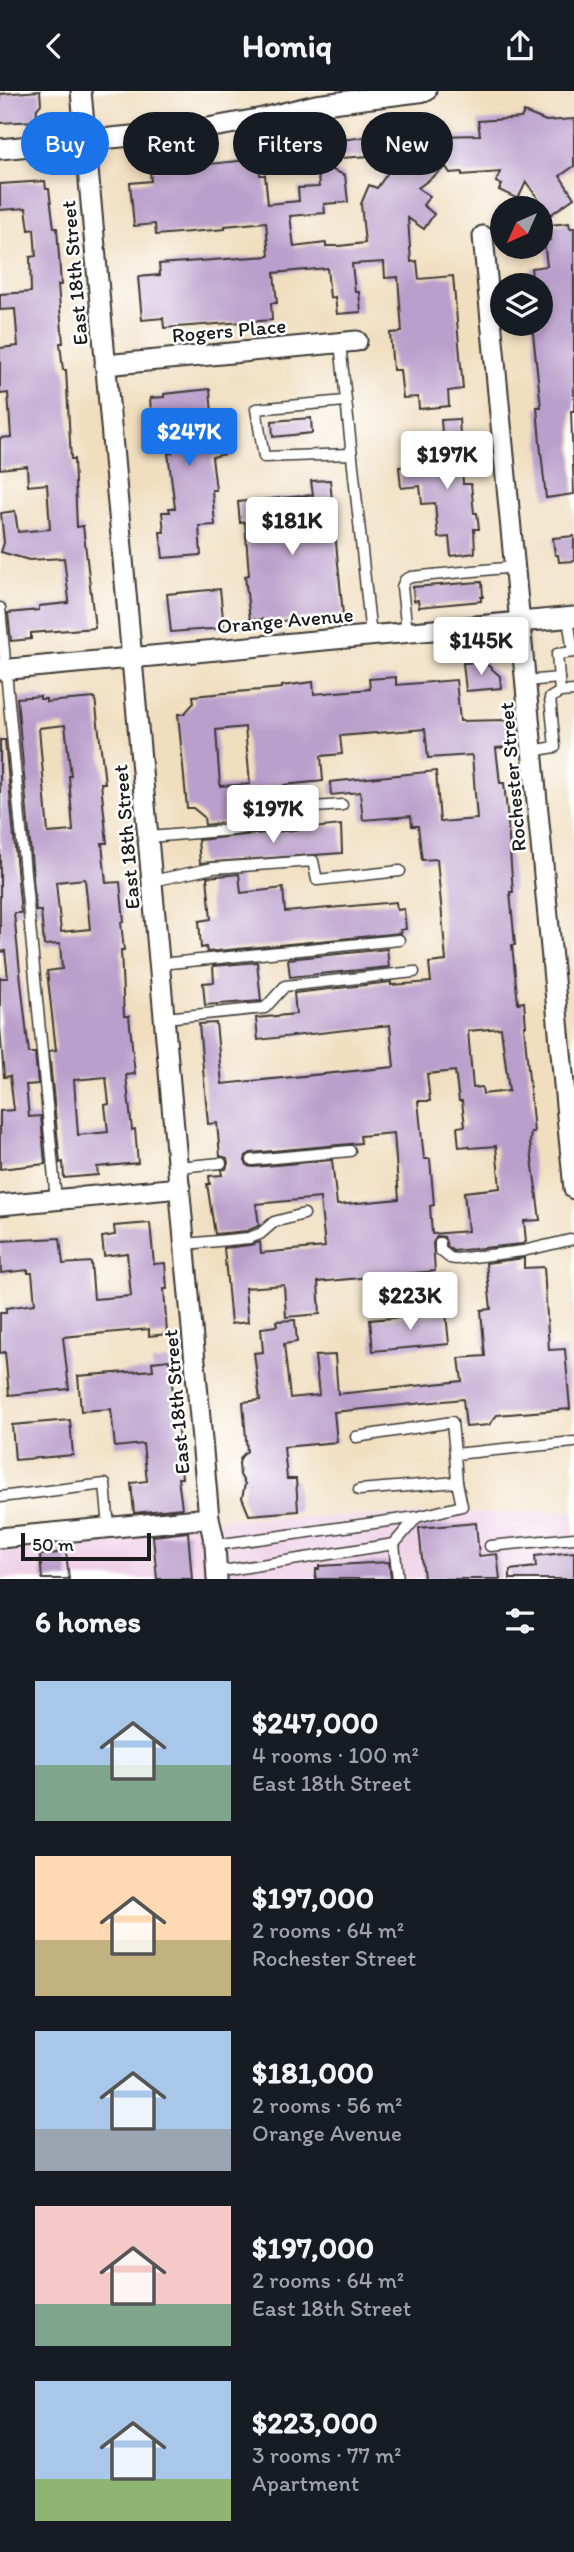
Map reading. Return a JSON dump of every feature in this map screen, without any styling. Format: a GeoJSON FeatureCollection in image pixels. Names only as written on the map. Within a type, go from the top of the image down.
{"type":"FeatureCollection","features":[{"type":"Feature","properties":{"kind":"street","name":"East 18th Street"},"geometry":{"type":"LineString","coordinates":[[81,91],[83,112]]}},
{"type":"Feature","properties":{"kind":"street"},"geometry":{"type":"LineString","coordinates":[[109,138],[202,128],[263,118],[316,104],[424,91]]}},
{"type":"Feature","properties":{"kind":"street"},"geometry":{"type":"LineString","coordinates":[[0,149],[21,147]]}},
{"type":"Feature","properties":{"kind":"street","name":"East 18th Street"},"geometry":{"type":"LineString","coordinates":[[89,175],[209,1518],[215,1545],[217,1576]]}},
{"type":"Feature","properties":{"kind":"street","name":"Rochester Street"},"geometry":{"type":"LineString","coordinates":[[483,236],[574,1189]]}},
{"type":"Feature","properties":{"kind":"street","name":"Rogers Place"},"geometry":{"type":"LineString","coordinates":[[105,365],[349,342]]}},
{"type":"Feature","properties":{"kind":"street","name":"Orange Avenue"},"geometry":{"type":"LineString","coordinates":[[3,670],[571,617]]}},
{"type":"Feature","properties":{"kind":"street"},"geometry":{"type":"LineString","coordinates":[[0,1205],[180,1188]]}},
{"type":"Feature","properties":{"kind":"street"},"geometry":{"type":"LineString","coordinates":[[0,1538],[209,1518]]}},
{"type":"Feature","properties":{"kind":"lane"},"geometry":{"type":"LineString","coordinates":[[349,342],[345,401],[371,636]]}},
{"type":"Feature","properties":{"kind":"lane"},"geometry":{"type":"LineString","coordinates":[[345,401],[256,409],[264,457],[351,454]]}},
{"type":"Feature","properties":{"kind":"lane"},"geometry":{"type":"LineString","coordinates":[[407,632],[402,587],[405,580],[411,577],[515,567]]}},
{"type":"Feature","properties":{"kind":"lane"},"geometry":{"type":"LineString","coordinates":[[0,608],[3,670],[56,1200]]}},
{"type":"Feature","properties":{"kind":"lane"},"geometry":{"type":"LineString","coordinates":[[560,692],[557,654],[573,652],[571,617]]}},
{"type":"Feature","properties":{"kind":"lane"},"geometry":{"type":"LineString","coordinates":[[526,681],[559,678]]}},
{"type":"Feature","properties":{"kind":"lane"},"geometry":{"type":"LineString","coordinates":[[532,751],[555,747],[550,698],[560,692],[574,691]]}},
{"type":"Feature","properties":{"kind":"lane"},"geometry":{"type":"LineString","coordinates":[[149,837],[281,823],[314,807],[342,805]]}},
{"type":"Feature","properties":{"kind":"lane"},"geometry":{"type":"LineString","coordinates":[[152,881],[213,868],[313,861],[317,880],[400,871]]}},
{"type":"Feature","properties":{"kind":"lane"},"geometry":{"type":"LineString","coordinates":[[160,964],[399,940]]}},
{"type":"Feature","properties":{"kind":"lane"},"geometry":{"type":"LineString","coordinates":[[165,1018],[265,1008],[285,986],[414,972]]}},
{"type":"Feature","properties":{"kind":"lane"},"geometry":{"type":"LineString","coordinates":[[252,1160],[350,1151]]}},
{"type":"Feature","properties":{"kind":"lane"},"geometry":{"type":"LineString","coordinates":[[178,1167],[221,1163]]}},
{"type":"Feature","properties":{"kind":"lane"},"geometry":{"type":"LineString","coordinates":[[186,1244],[249,1238],[260,1234],[274,1222],[304,1214]]}},
{"type":"Feature","properties":{"kind":"lane"},"geometry":{"type":"LineString","coordinates":[[440,1243],[440,1250],[456,1259],[523,1251],[574,1239]]}},
{"type":"Feature","properties":{"kind":"lane"},"geometry":{"type":"LineString","coordinates":[[215,1545],[417,1517],[462,1506],[457,1482],[452,1422],[356,1437]]}},
{"type":"Feature","properties":{"kind":"lane"},"geometry":{"type":"LineString","coordinates":[[455,1454],[574,1442]]}},
{"type":"Feature","properties":{"kind":"lane"},"geometry":{"type":"LineString","coordinates":[[359,1490],[457,1482]]}},
{"type":"Feature","properties":{"kind":"lane"},"geometry":{"type":"LineString","coordinates":[[0,1497],[106,1484],[109,1528]]}},
{"type":"Feature","properties":{"kind":"lane"},"geometry":{"type":"LineString","coordinates":[[217,1576],[394,1544],[417,1517]]}},
{"type":"Feature","properties":{"kind":"lane"},"geometry":{"type":"LineString","coordinates":[[490,1546],[574,1538]]}},
{"type":"Feature","properties":{"kind":"lane"},"geometry":{"type":"LineString","coordinates":[[394,1544],[398,1579]]}},
{"type":"Feature","properties":{"kind":"shaded area"},"geometry":{"type":"Polygon","coordinates":[[[574,1511],[574,1579],[0,1579],[0,1538],[194,1520],[574,1511]]]}},
{"type":"Feature","properties":{"kind":"building"},"geometry":{"type":"Polygon","coordinates":[[[40,91],[41,104],[37,112],[21,112],[21,122],[0,123],[0,94],[40,91]]]}},
{"type":"Feature","properties":{"kind":"building"},"geometry":{"type":"Polygon","coordinates":[[[524,112],[546,121],[574,119],[574,166],[560,176],[574,198],[553,213],[553,196],[536,196],[526,182],[519,196],[512,196],[499,190],[502,185],[496,182],[500,172],[462,175],[462,172],[453,173],[453,136],[480,135],[478,121],[521,118],[524,112]]]}},
{"type":"Feature","properties":{"kind":"building"},"geometry":{"type":"Polygon","coordinates":[[[361,137],[361,157],[347,158],[347,139],[361,137]]]}},
{"type":"Feature","properties":{"kind":"building"},"geometry":{"type":"Polygon","coordinates":[[[233,162],[233,175],[265,175],[268,204],[299,201],[298,188],[319,187],[318,175],[345,175],[348,202],[324,204],[325,213],[290,216],[294,247],[326,243],[326,246],[339,246],[365,243],[361,204],[369,185],[377,188],[386,175],[435,175],[418,188],[430,196],[423,205],[434,214],[424,229],[408,218],[411,262],[417,261],[419,279],[453,276],[463,389],[448,391],[449,406],[419,409],[418,397],[403,398],[400,370],[393,370],[390,333],[402,332],[398,277],[385,278],[384,262],[352,264],[355,292],[359,292],[361,312],[337,314],[335,297],[330,298],[327,268],[274,273],[277,303],[271,303],[272,320],[164,328],[163,318],[142,320],[138,277],[160,275],[159,264],[269,256],[266,222],[225,226],[225,229],[156,235],[155,224],[134,226],[130,183],[151,181],[150,175],[219,175],[219,163],[233,162]]]}},
{"type":"Feature","properties":{"kind":"building"},"geometry":{"type":"Polygon","coordinates":[[[45,181],[46,189],[49,189],[54,228],[57,228],[63,343],[60,343],[63,370],[66,370],[77,527],[83,526],[95,628],[31,633],[31,639],[11,641],[8,613],[39,610],[39,606],[68,603],[69,600],[64,558],[29,560],[1,552],[4,543],[1,513],[15,511],[18,532],[50,529],[47,484],[28,486],[27,466],[0,469],[0,438],[11,437],[8,393],[0,394],[0,348],[18,346],[15,309],[0,310],[0,294],[31,292],[30,257],[36,256],[34,229],[29,230],[26,208],[0,210],[0,184],[45,181]]]}},
{"type":"Feature","properties":{"kind":"building"},"geometry":{"type":"Polygon","coordinates":[[[569,223],[570,228],[574,228],[574,411],[571,411],[574,494],[546,498],[537,407],[541,407],[533,336],[553,336],[553,273],[532,273],[531,268],[547,266],[546,259],[553,259],[553,225],[569,223]]]}},
{"type":"Feature","properties":{"kind":"building"},"geometry":{"type":"Polygon","coordinates":[[[210,389],[213,428],[228,428],[230,453],[212,457],[216,490],[212,490],[215,525],[199,526],[201,555],[163,558],[160,532],[164,532],[162,512],[170,512],[169,508],[175,508],[168,453],[172,453],[171,424],[152,425],[150,398],[210,389]]]}},
{"type":"Feature","properties":{"kind":"building"},"geometry":{"type":"Polygon","coordinates":[[[311,418],[312,433],[273,437],[272,421],[311,418]]]}},
{"type":"Feature","properties":{"kind":"building"},"geometry":{"type":"Polygon","coordinates":[[[459,419],[463,484],[471,484],[474,513],[477,513],[479,529],[474,529],[475,553],[451,556],[449,537],[438,538],[435,503],[422,504],[420,486],[401,488],[399,467],[433,464],[431,446],[443,446],[441,420],[459,419]]]}},
{"type":"Feature","properties":{"kind":"building"},"geometry":{"type":"Polygon","coordinates":[[[330,480],[343,615],[262,623],[262,619],[250,620],[245,576],[249,575],[245,522],[240,523],[238,502],[313,495],[311,481],[330,480]]]}},
{"type":"Feature","properties":{"kind":"building"},"geometry":{"type":"Polygon","coordinates":[[[574,536],[574,561],[559,562],[558,555],[555,555],[553,538],[574,536]]]}},
{"type":"Feature","properties":{"kind":"building"},"geometry":{"type":"Polygon","coordinates":[[[482,582],[481,601],[419,607],[418,600],[414,601],[413,587],[482,582]]]}},
{"type":"Feature","properties":{"kind":"building"},"geometry":{"type":"Polygon","coordinates":[[[220,589],[224,628],[171,632],[167,594],[220,589]]]}},
{"type":"Feature","properties":{"kind":"building"},"geometry":{"type":"Polygon","coordinates":[[[484,662],[500,676],[501,688],[466,691],[463,663],[484,662]]]}},
{"type":"Feature","properties":{"kind":"building"},"geometry":{"type":"Polygon","coordinates":[[[396,677],[396,685],[456,680],[460,721],[505,720],[507,724],[509,747],[496,748],[507,811],[515,945],[512,945],[518,1003],[524,1002],[534,1132],[531,1132],[530,1143],[540,1220],[524,1221],[526,1242],[522,1244],[453,1251],[447,1246],[444,1237],[437,1236],[433,1243],[435,1271],[318,1282],[320,1314],[286,1317],[284,1285],[245,1288],[248,1322],[231,1324],[224,1248],[260,1242],[261,1253],[325,1247],[320,1198],[256,1204],[259,1225],[247,1231],[215,1234],[207,1184],[210,1184],[209,1176],[222,1175],[221,1170],[226,1169],[228,1163],[227,1158],[220,1156],[217,1123],[208,1124],[199,1024],[216,1023],[222,1084],[394,1067],[390,1025],[258,1040],[256,1018],[296,1014],[294,993],[391,982],[391,985],[431,982],[429,963],[446,961],[437,859],[422,860],[418,826],[412,826],[411,816],[363,820],[360,792],[331,795],[330,782],[436,771],[440,822],[477,819],[472,755],[428,758],[425,729],[340,736],[342,754],[321,756],[323,781],[284,785],[284,800],[278,801],[269,811],[269,817],[205,825],[204,817],[193,808],[187,808],[178,714],[184,714],[194,703],[193,696],[282,688],[313,682],[314,694],[370,689],[369,679],[396,677]],[[245,727],[216,730],[220,786],[250,784],[245,727]],[[501,1028],[468,1031],[473,1088],[482,1087],[483,1094],[509,1091],[501,1028]],[[455,1071],[427,1074],[430,1101],[418,1101],[424,1159],[430,1159],[434,1205],[430,1206],[432,1234],[468,1231],[464,1192],[500,1188],[496,1146],[459,1147],[457,1127],[465,1126],[455,1071]],[[394,1133],[360,1136],[361,1143],[251,1153],[246,1156],[245,1161],[248,1166],[253,1167],[332,1160],[337,1205],[399,1199],[394,1133]]]}},
{"type":"Feature","properties":{"kind":"building"},"geometry":{"type":"Polygon","coordinates":[[[40,696],[40,699],[46,699],[46,702],[95,698],[105,783],[101,783],[107,843],[102,843],[106,883],[120,882],[124,922],[121,922],[124,950],[121,950],[124,1016],[129,1016],[135,1074],[126,1075],[138,1163],[97,1167],[98,1175],[64,1178],[63,1162],[60,1163],[49,1051],[56,1050],[47,971],[62,969],[60,944],[44,945],[41,911],[36,911],[17,698],[40,696]],[[65,725],[39,728],[48,833],[73,831],[71,776],[65,725]],[[85,879],[56,882],[61,932],[90,929],[85,879]],[[106,1077],[74,1080],[78,1135],[108,1132],[106,1077]]]}},
{"type":"Feature","properties":{"kind":"building"},"geometry":{"type":"Polygon","coordinates":[[[0,740],[5,740],[21,913],[14,913],[21,982],[29,1053],[35,1053],[38,1084],[26,1085],[29,1117],[41,1116],[45,1164],[0,1169],[0,1111],[14,1110],[10,1076],[4,1077],[0,1027],[0,978],[8,978],[5,951],[0,952],[0,740]]]}},
{"type":"Feature","properties":{"kind":"building"},"geometry":{"type":"Polygon","coordinates":[[[341,825],[342,853],[200,863],[198,840],[341,825]]]}},
{"type":"Feature","properties":{"kind":"building"},"geometry":{"type":"Polygon","coordinates":[[[239,874],[241,893],[283,888],[285,912],[396,902],[397,910],[404,909],[406,929],[400,930],[401,933],[207,952],[206,947],[201,948],[199,921],[211,919],[207,877],[239,874]]]}},
{"type":"Feature","properties":{"kind":"building"},"geometry":{"type":"Polygon","coordinates":[[[387,949],[389,967],[290,977],[288,959],[387,949]]]}},
{"type":"Feature","properties":{"kind":"building"},"geometry":{"type":"Polygon","coordinates":[[[257,962],[261,1001],[205,1005],[203,983],[214,982],[213,966],[257,962]]]}},
{"type":"Feature","properties":{"kind":"building"},"geometry":{"type":"Polygon","coordinates":[[[150,1223],[154,1264],[165,1263],[167,1334],[149,1336],[149,1329],[63,1337],[69,1389],[9,1395],[5,1352],[0,1353],[0,1313],[6,1313],[6,1308],[35,1304],[32,1273],[28,1273],[28,1270],[1,1273],[0,1241],[60,1238],[63,1264],[91,1262],[94,1299],[131,1296],[127,1253],[104,1256],[102,1237],[115,1235],[114,1226],[150,1223]]]}},
{"type":"Feature","properties":{"kind":"building"},"geometry":{"type":"Polygon","coordinates":[[[524,1258],[524,1268],[544,1267],[549,1350],[565,1349],[570,1409],[497,1415],[489,1425],[466,1427],[463,1399],[334,1412],[337,1442],[284,1447],[287,1479],[296,1479],[298,1511],[249,1515],[242,1498],[245,1484],[240,1475],[239,1463],[247,1451],[243,1402],[260,1400],[254,1353],[263,1352],[261,1328],[277,1326],[276,1321],[295,1320],[297,1342],[284,1344],[290,1398],[319,1395],[315,1356],[335,1355],[338,1394],[462,1381],[459,1358],[485,1356],[481,1310],[491,1309],[486,1263],[524,1258]]]}},
{"type":"Feature","properties":{"kind":"building"},"geometry":{"type":"Polygon","coordinates":[[[446,1313],[449,1344],[373,1351],[370,1320],[446,1313]]]}},
{"type":"Feature","properties":{"kind":"building"},"geometry":{"type":"Polygon","coordinates":[[[169,1360],[179,1440],[182,1478],[178,1478],[182,1508],[134,1513],[131,1483],[147,1481],[143,1444],[115,1447],[111,1409],[81,1411],[78,1376],[153,1370],[152,1362],[169,1360]]]}},
{"type":"Feature","properties":{"kind":"building"},"geometry":{"type":"Polygon","coordinates":[[[70,1420],[73,1455],[15,1460],[12,1425],[70,1420]]]}},
{"type":"Feature","properties":{"kind":"building"},"geometry":{"type":"Polygon","coordinates":[[[476,1523],[479,1556],[497,1554],[500,1579],[424,1579],[419,1528],[476,1523]]]}},
{"type":"Feature","properties":{"kind":"building"},"geometry":{"type":"Polygon","coordinates":[[[188,1532],[192,1579],[157,1579],[153,1536],[188,1532]]]}},
{"type":"Feature","properties":{"kind":"building"},"geometry":{"type":"Polygon","coordinates":[[[66,1552],[69,1579],[42,1579],[40,1555],[66,1552]]]}},
{"type":"Feature","properties":{"kind":"building"},"geometry":{"type":"Polygon","coordinates":[[[574,1552],[574,1579],[510,1579],[510,1570],[536,1567],[535,1556],[574,1552]]]}},
{"type":"Feature","properties":{"kind":"building"},"geometry":{"type":"Polygon","coordinates":[[[389,1562],[391,1579],[316,1579],[316,1569],[319,1569],[319,1566],[389,1562]]]}}]}
